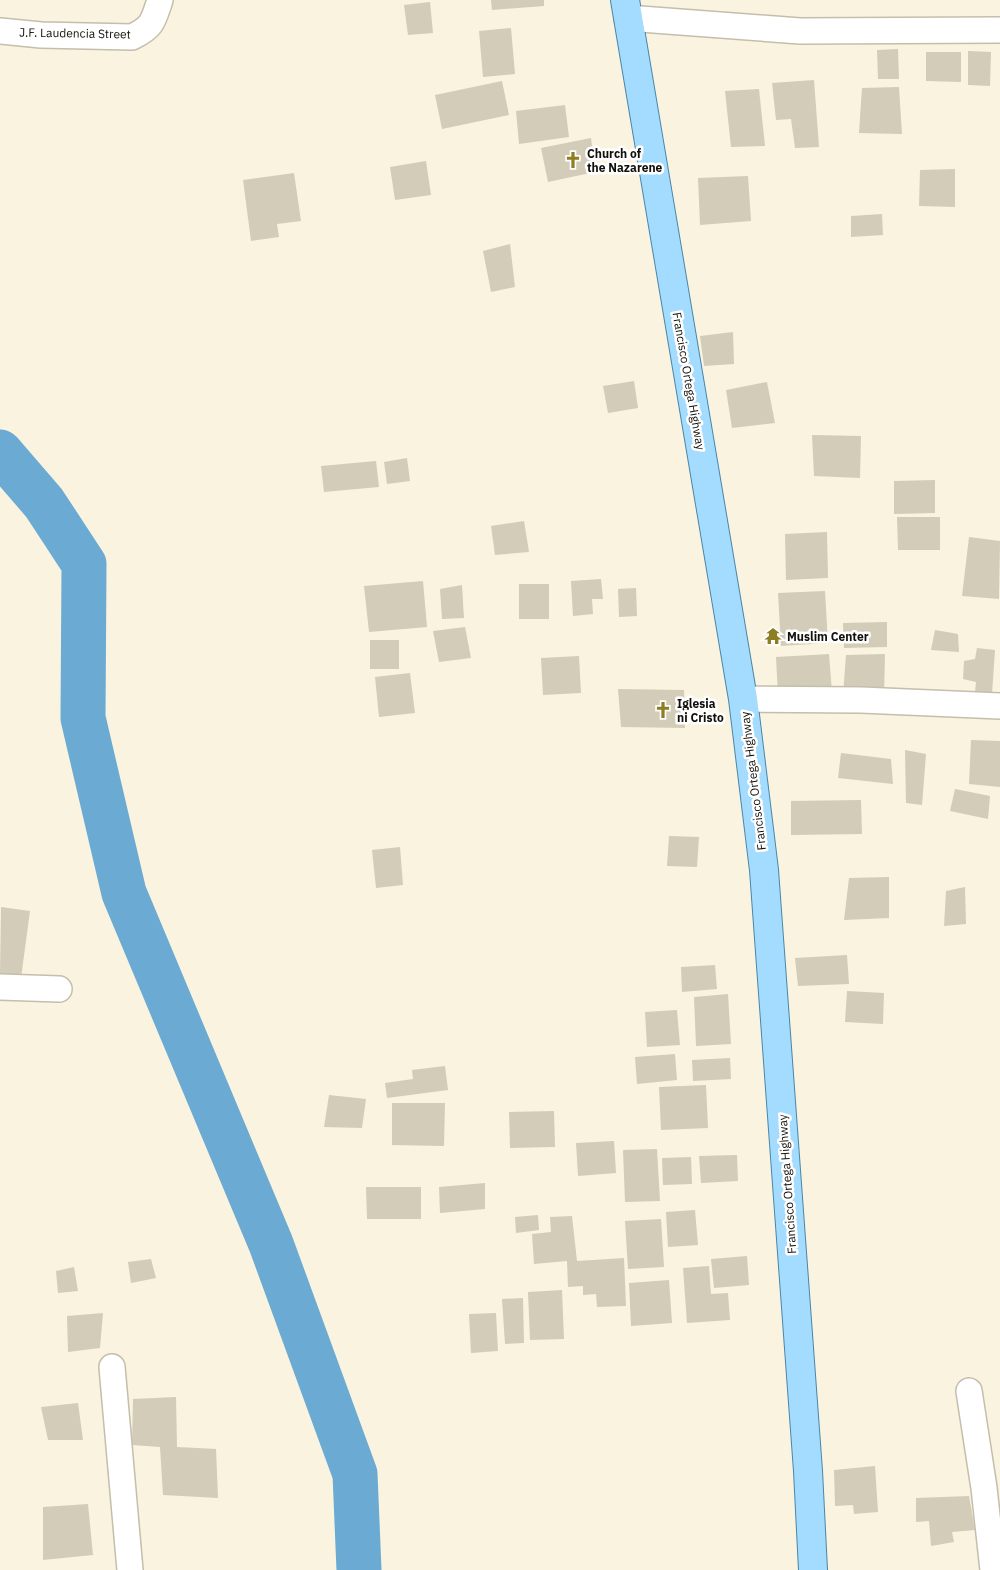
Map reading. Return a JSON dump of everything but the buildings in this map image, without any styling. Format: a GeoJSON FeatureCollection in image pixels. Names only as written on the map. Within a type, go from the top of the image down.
{"type":"FeatureCollection","features":[{"type":"Feature","properties":{"kind":"main road","name":"Francisco Ortega Highway"},"geometry":{"type":"LineString","coordinates":[[626,9],[734,638],[764,870],[807,1452],[813,1570]]}},
{"type":"Feature","properties":{"kind":"street","name":"J.F. Laudencia Street"},"geometry":{"type":"LineString","coordinates":[[0,31],[42,35],[132,37],[142,32],[152,23],[160,0]]}},
{"type":"Feature","properties":{"kind":"street"},"geometry":{"type":"LineString","coordinates":[[626,9],[800,32],[1000,30]]}},
{"type":"Feature","properties":{"kind":"street"},"geometry":{"type":"LineString","coordinates":[[743,699],[861,700],[1000,706]]}},
{"type":"Feature","properties":{"kind":"street"},"geometry":{"type":"LineString","coordinates":[[0,987],[59,989]]}},
{"type":"Feature","properties":{"kind":"street"},"geometry":{"type":"LineString","coordinates":[[112,1366],[130,1570]]}},
{"type":"Feature","properties":{"kind":"street"},"geometry":{"type":"LineString","coordinates":[[969,1391],[984,1488],[993,1570]]}},
{"type":"Feature","properties":{"kind":"waterway"},"geometry":{"type":"LineString","coordinates":[[0,452],[44,503],[84,564],[83,718],[124,893],[271,1244],[355,1474],[359,1570]]}},
{"type":"Feature","properties":{"kind":"place","name":"Church of the Nazarene"},"geometry":{"type":"Point","coordinates":[573,160]}},
{"type":"Feature","properties":{"kind":"place","name":"Muslim Center"},"geometry":{"type":"Point","coordinates":[773,636]}},
{"type":"Feature","properties":{"kind":"place","name":"Iglesia ni Cristo"},"geometry":{"type":"Point","coordinates":[663,710]}}]}
